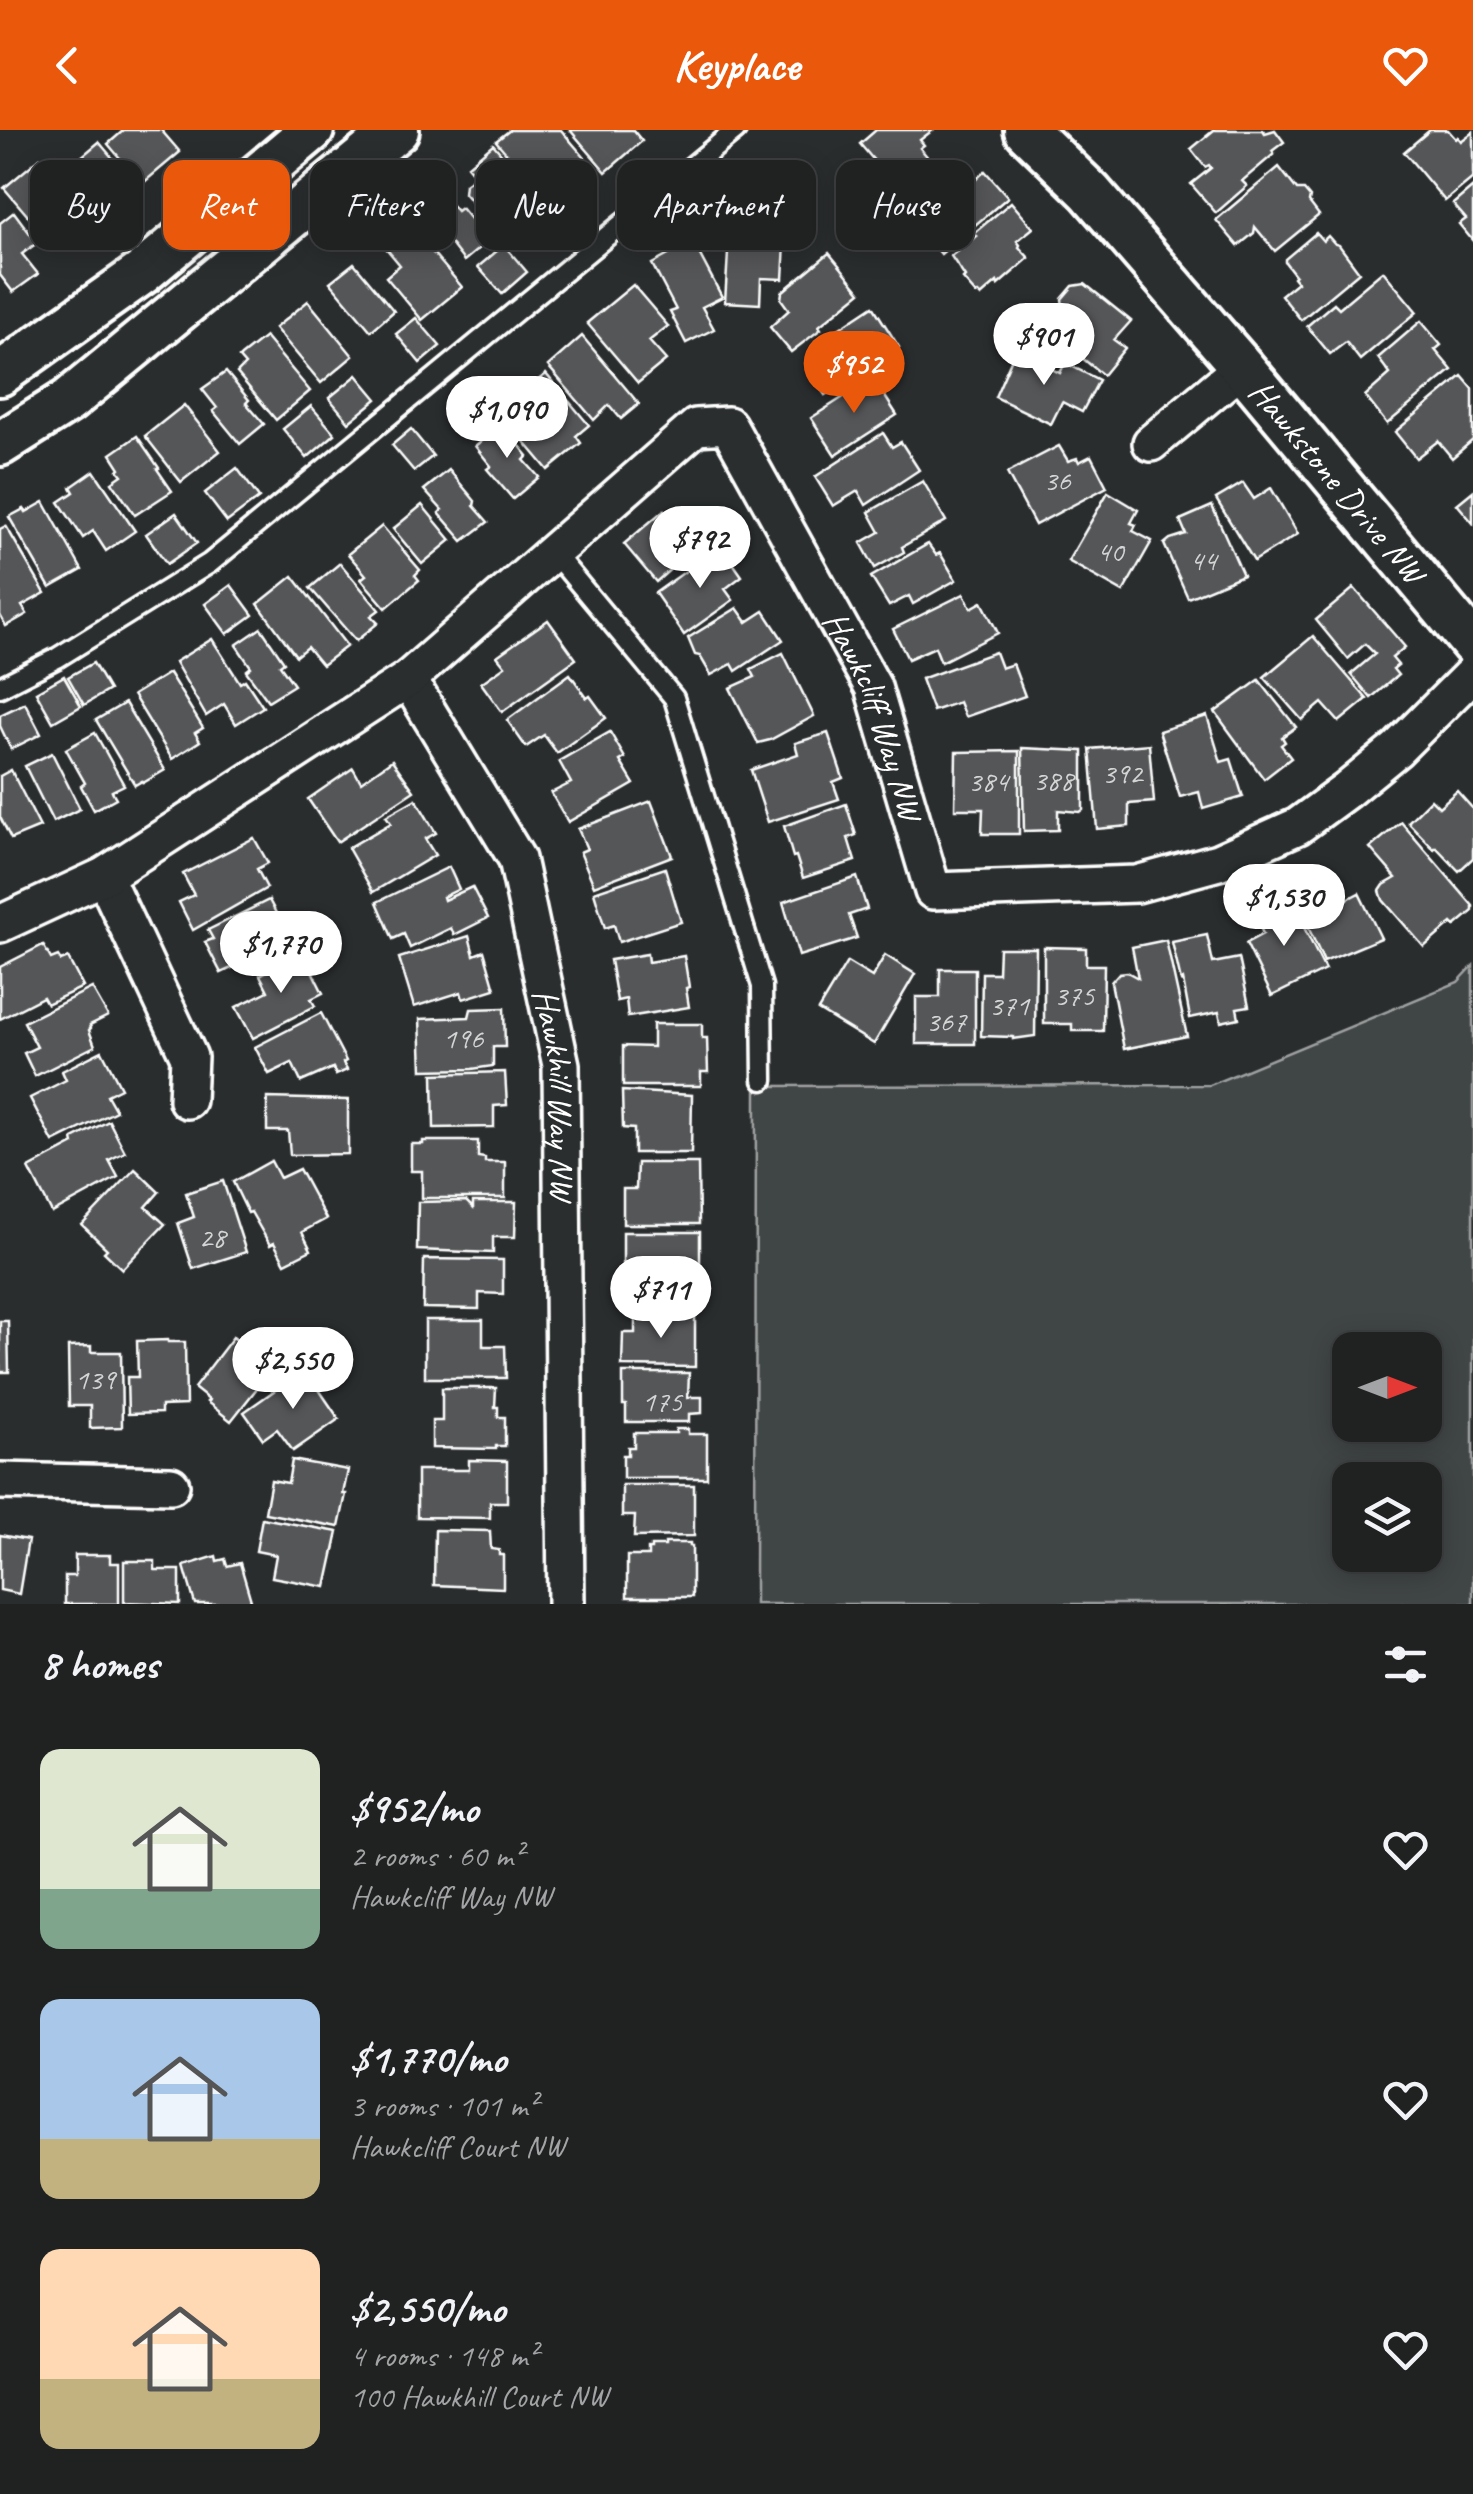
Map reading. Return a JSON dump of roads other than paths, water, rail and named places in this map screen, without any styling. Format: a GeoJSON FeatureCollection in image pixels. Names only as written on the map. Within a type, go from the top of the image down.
{"type":"FeatureCollection","features":[{"type":"Feature","properties":{"kind":"street"},"geometry":{"type":"LineString","coordinates":[[0,374],[142,274],[312,130]]}},
{"type":"Feature","properties":{"kind":"street"},"geometry":{"type":"LineString","coordinates":[[0,444],[68,401],[397,130]]}},
{"type":"Feature","properties":{"kind":"street","name":"Hawkstone Drive NW"},"geometry":{"type":"LineString","coordinates":[[1026,130],[1090,192],[1473,644]]}},
{"type":"Feature","properties":{"kind":"street","name":"Hawkstone Drive NW"},"geometry":{"type":"LineString","coordinates":[[1053,130],[1090,192]]}},
{"type":"Feature","properties":{"kind":"street"},"geometry":{"type":"LineString","coordinates":[[142,274],[172,314]]}},
{"type":"Feature","properties":{"kind":"street","name":"Hawkstone Drive NW"},"geometry":{"type":"LineString","coordinates":[[1150,442],[1242,367]]}},
{"type":"Feature","properties":{"kind":"street","name":"Hawkcliff Way NW"},"geometry":{"type":"LineString","coordinates":[[0,924],[104,876],[408,679],[696,427],[728,425],[873,687],[933,891],[1137,884],[1218,862],[1298,826],[1335,799],[1396,749],[1473,673]]}},
{"type":"Feature","properties":{"kind":"street","name":"Hawkhill Way NW"},"geometry":{"type":"LineString","coordinates":[[408,679],[517,858],[561,1065],[566,1604]]}},
{"type":"Feature","properties":{"kind":"street"},"geometry":{"type":"LineString","coordinates":[[104,876],[190,1057],[187,1100]]}},
{"type":"Feature","properties":{"kind":"street"},"geometry":{"type":"LineString","coordinates":[[0,1481],[171,1485]]}},
{"type":"Feature","properties":{"kind":"lane"},"geometry":{"type":"LineString","coordinates":[[0,687],[57,658],[210,563],[736,130]]}},
{"type":"Feature","properties":{"kind":"lane"},"geometry":{"type":"LineString","coordinates":[[554,552],[674,698],[762,986],[763,1080]]}}]}
